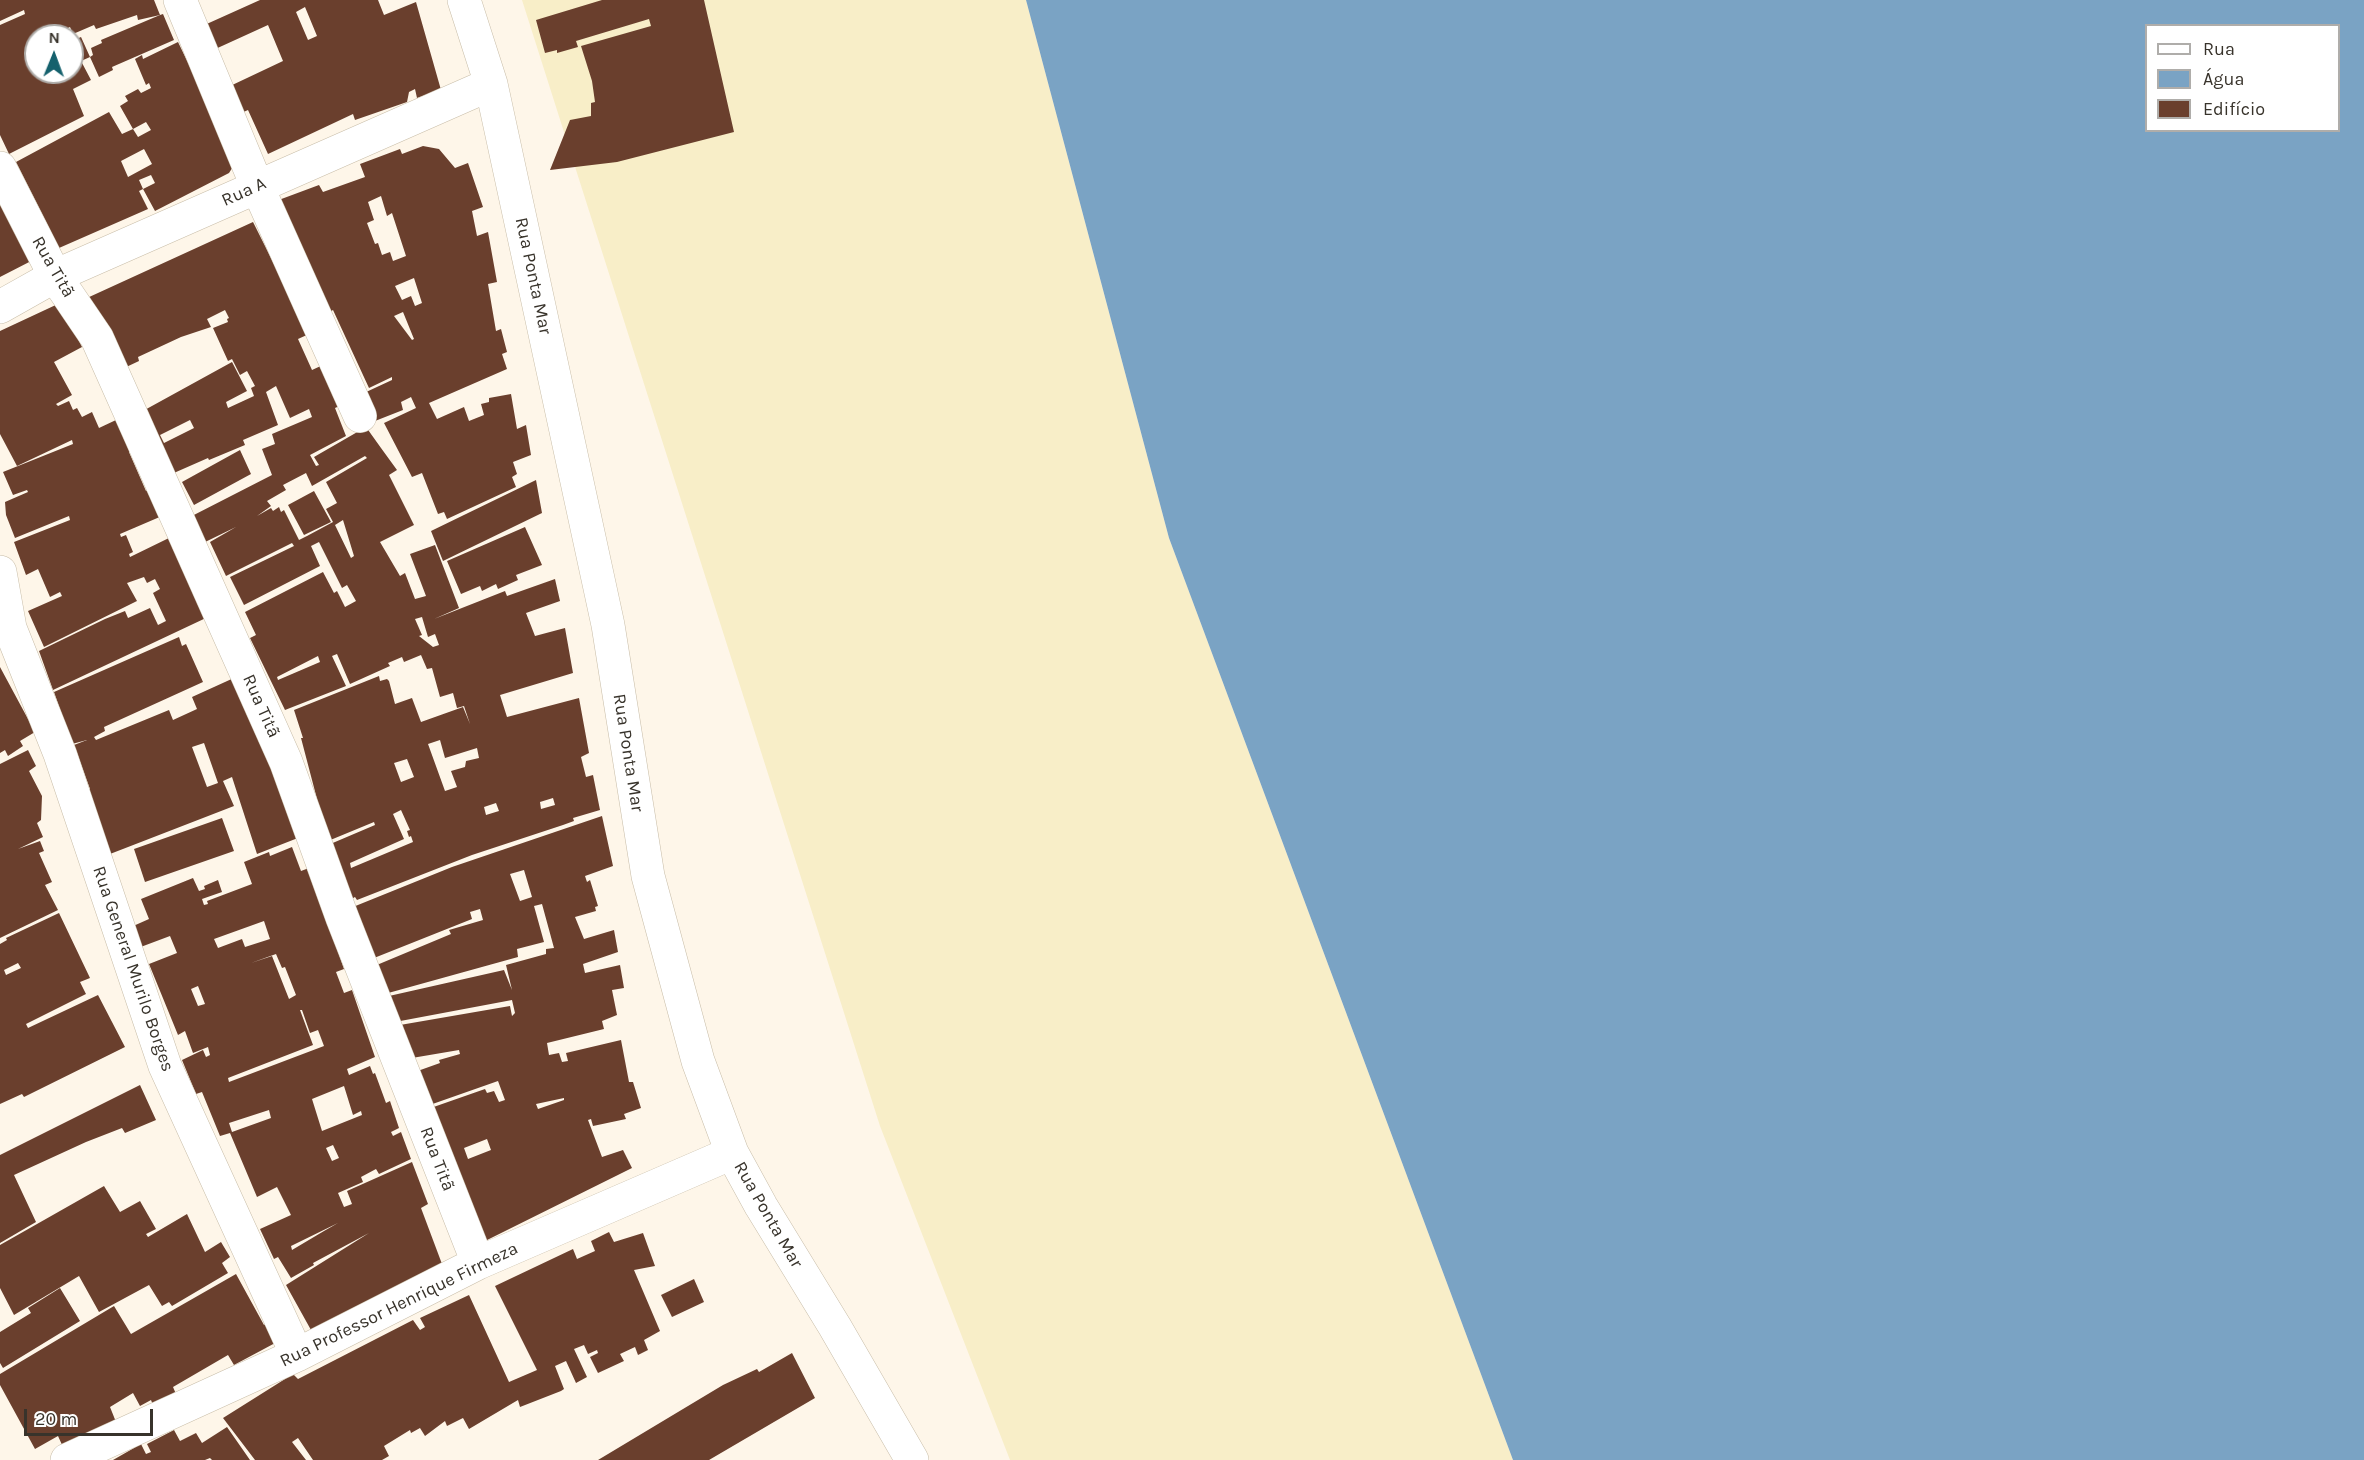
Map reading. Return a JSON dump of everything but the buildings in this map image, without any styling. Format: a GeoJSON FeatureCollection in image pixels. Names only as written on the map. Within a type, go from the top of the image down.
{"type":"FeatureCollection","features":[{"type":"Feature","properties":{"kind":"street"},"geometry":{"type":"LineString","coordinates":[[180,0],[257,186],[360,416]]}},
{"type":"Feature","properties":{"kind":"street","name":"Rua Ponta Mar"},"geometry":{"type":"LineString","coordinates":[[465,0],[490,84],[608,626],[648,876],[698,1061],[732,1153],[912,1460]]}},
{"type":"Feature","properties":{"kind":"street","name":"Rua A"},"geometry":{"type":"LineString","coordinates":[[0,307],[55,276],[490,84]]}},
{"type":"Feature","properties":{"kind":"street","name":"Rua Titã"},"geometry":{"type":"LineString","coordinates":[[0,168],[55,276],[97,338],[286,762],[342,917],[478,1263]]}},
{"type":"Feature","properties":{"kind":"street","name":"Rua General Murilo Borges"},"geometry":{"type":"LineString","coordinates":[[0,572],[10,628],[60,754],[165,1066],[297,1355]]}},
{"type":"Feature","properties":{"kind":"street","name":"Rua Professor Henrique Firmeza"},"geometry":{"type":"LineString","coordinates":[[67,1460],[297,1355],[478,1263],[732,1153]]}},
{"type":"Feature","properties":{"kind":"sand"},"geometry":{"type":"Polygon","coordinates":[[[522,0],[1026,0],[1169,538],[1513,1460],[1010,1460],[880,1126],[522,0]]]}},
{"type":"Feature","properties":{"kind":"water"},"geometry":{"type":"Polygon","coordinates":[[[1026,0],[2364,0],[2364,1460],[1513,1460],[1169,538],[1026,0]]]}}]}
